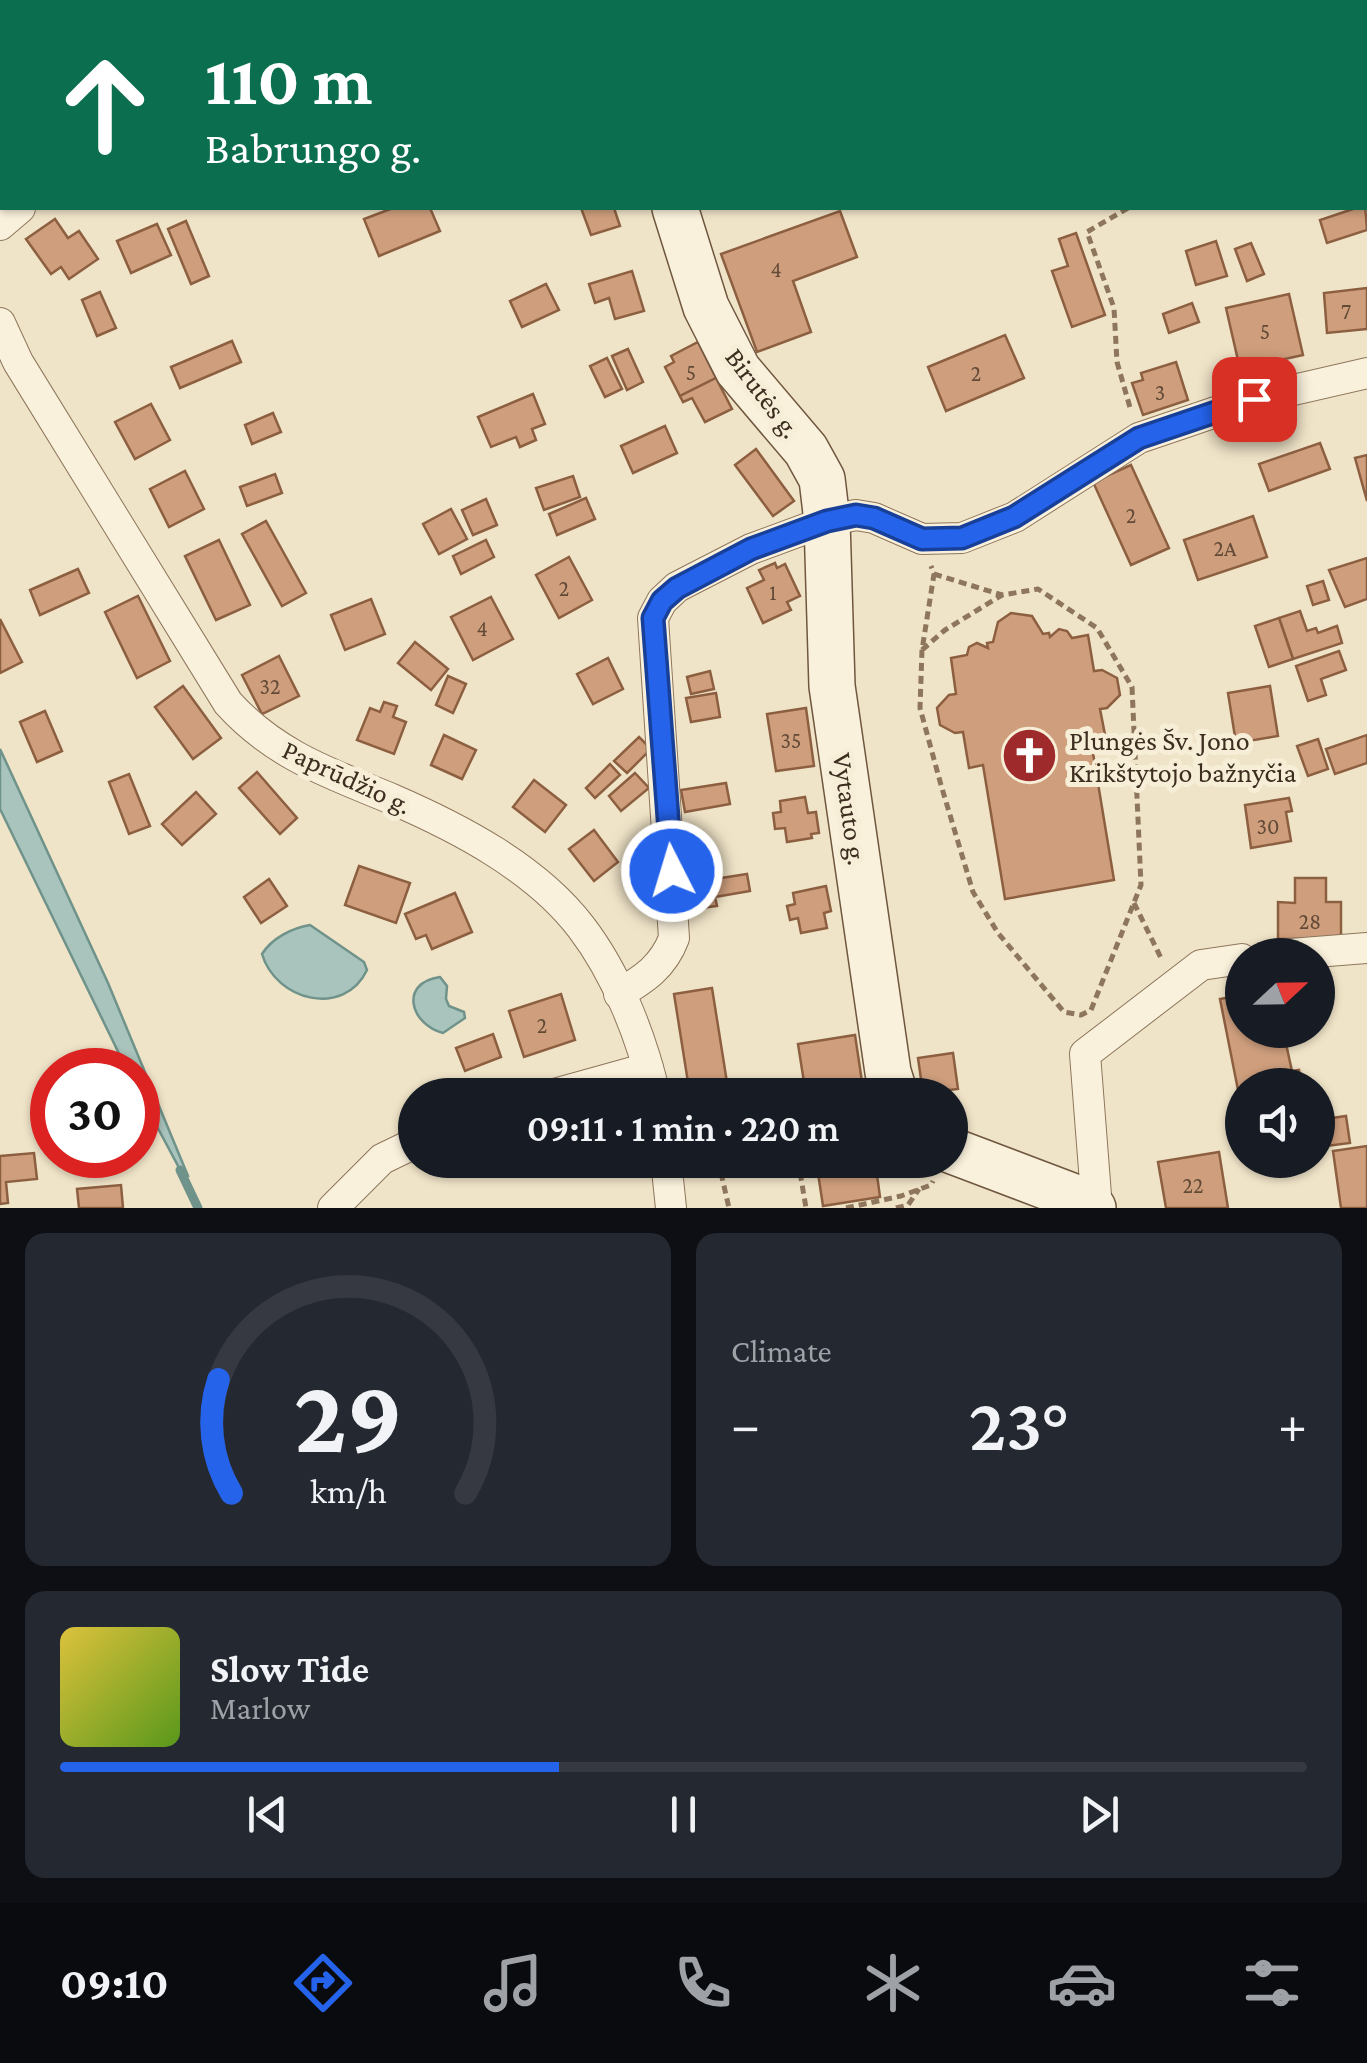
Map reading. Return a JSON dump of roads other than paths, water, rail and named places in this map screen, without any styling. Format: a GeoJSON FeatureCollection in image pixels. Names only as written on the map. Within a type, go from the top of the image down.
{"type":"FeatureCollection","features":[{"type":"Feature","properties":{"kind":"main road","name":"Birutės g."},"geometry":{"type":"LineString","coordinates":[[676,210],[706,307],[738,370],[814,460],[822,478],[827,521]]}},
{"type":"Feature","properties":{"kind":"main road","name":"Vytauto g."},"geometry":{"type":"LineString","coordinates":[[827,521],[832,686],[891,1078]]}},
{"type":"Feature","properties":{"kind":"main road"},"geometry":{"type":"LineString","coordinates":[[968,1168],[1074,1197],[1095,1208]]}},
{"type":"Feature","properties":{"kind":"street","name":"Paprūdžio g."},"geometry":{"type":"LineString","coordinates":[[0,323],[18,362],[228,703],[253,730],[313,766],[444,822],[557,900],[581,927],[618,994],[650,1078]]}},
{"type":"Feature","properties":{"kind":"street"},"geometry":{"type":"LineString","coordinates":[[618,994],[656,970],[668,955],[674,938],[653,618],[662,601],[677,588],[751,549],[827,521],[856,515],[874,518],[922,539],[962,538],[1014,517],[1139,438],[1254,399],[1367,374]]}},
{"type":"Feature","properties":{"kind":"street"},"geometry":{"type":"LineString","coordinates":[[1335,951],[1367,948]]}},
{"type":"Feature","properties":{"kind":"street"},"geometry":{"type":"LineString","coordinates":[[1095,1208],[1084,1054],[1202,965],[1225,961]]}},
{"type":"Feature","properties":{"kind":"street"},"geometry":{"type":"LineString","coordinates":[[333,1208],[382,1159],[398,1151]]}},
{"type":"Feature","properties":{"kind":"street"},"geometry":{"type":"LineString","coordinates":[[668,1178],[671,1208]]}},
{"type":"Feature","properties":{"kind":"water"},"geometry":{"type":"Polygon","coordinates":[[[0,749],[135,1048],[116,1048],[0,809],[0,749]]]}},
{"type":"Feature","properties":{"kind":"water"},"geometry":{"type":"Polygon","coordinates":[[[310,925],[364,962],[367,970],[343,994],[311,998],[295,992],[281,983],[262,954],[283,935],[310,925]]]}},
{"type":"Feature","properties":{"kind":"water"},"geometry":{"type":"Polygon","coordinates":[[[440,977],[447,986],[449,1006],[464,1012],[465,1018],[443,1033],[423,1022],[414,1004],[418,987],[440,977]]]}},
{"type":"Feature","properties":{"kind":"water"},"geometry":{"type":"Polygon","coordinates":[[[160,1108],[188,1176],[184,1177],[160,1132],[160,1108]]]}},
{"type":"Feature","properties":{"kind":"waterway"},"geometry":{"type":"LineString","coordinates":[[180,1170],[198,1208]]}},
{"type":"Feature","properties":{"kind":"place","name":"Plungės Šv. Jono Krikštytojo bažnyčia"},"geometry":{"type":"Point","coordinates":[1030,756]}}]}
